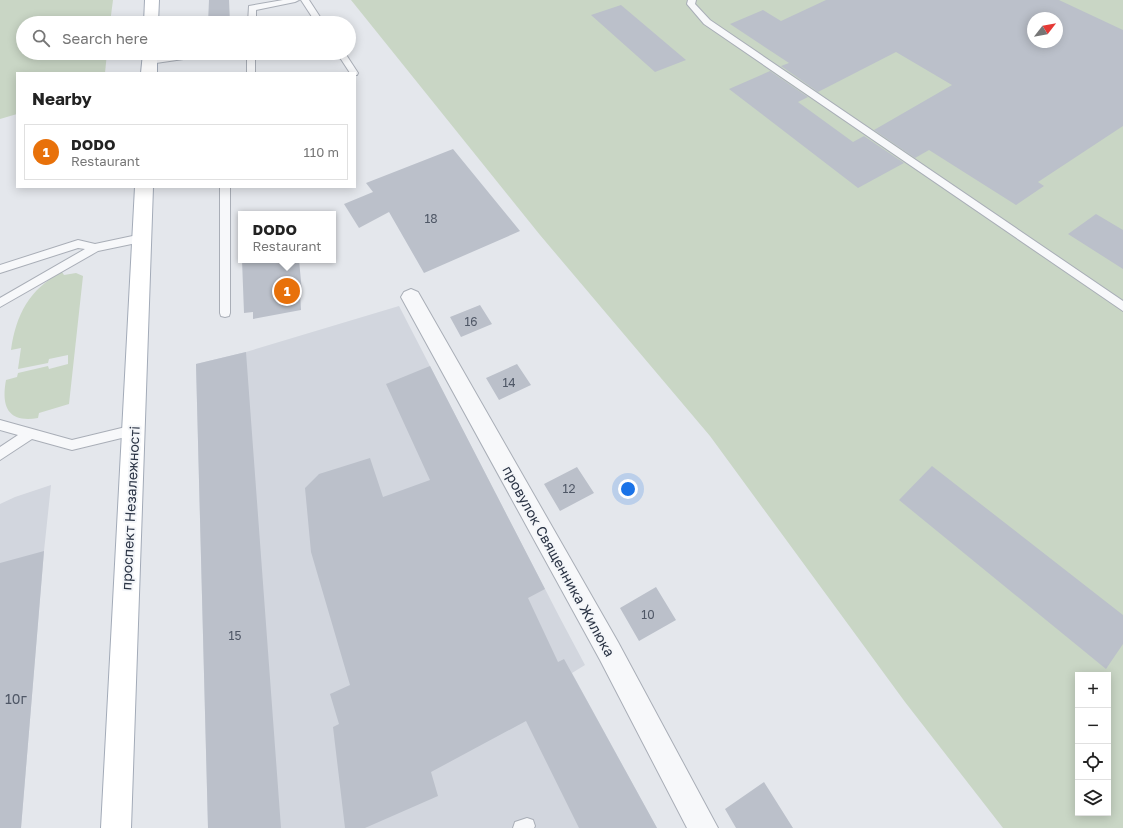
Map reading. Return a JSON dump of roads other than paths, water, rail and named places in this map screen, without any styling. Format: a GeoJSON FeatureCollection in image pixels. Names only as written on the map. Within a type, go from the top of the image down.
{"type":"FeatureCollection","features":[{"type":"Feature","properties":{"kind":"main road"},"geometry":{"type":"LineString","coordinates":[[151,16],[152,0]]}},
{"type":"Feature","properties":{"kind":"main road","name":"проспект Незалежності"},"geometry":{"type":"LineString","coordinates":[[116,828],[142,238],[147,188]]}},
{"type":"Feature","properties":{"kind":"street","name":"провулок Священника Жилюка"},"geometry":{"type":"LineString","coordinates":[[411,297],[609,651],[703,828]]}},
{"type":"Feature","properties":{"kind":"lane"},"geometry":{"type":"LineString","coordinates":[[252,16],[252,8],[295,0]]}},
{"type":"Feature","properties":{"kind":"lane"},"geometry":{"type":"LineString","coordinates":[[305,0],[315,16]]}},
{"type":"Feature","properties":{"kind":"lane"},"geometry":{"type":"LineString","coordinates":[[692,0],[691,4],[707,22],[1123,307]]}},
{"type":"Feature","properties":{"kind":"lane"},"geometry":{"type":"LineString","coordinates":[[149,63],[168,60]]}},
{"type":"Feature","properties":{"kind":"lane"},"geometry":{"type":"LineString","coordinates":[[251,60],[251,72]]}},
{"type":"Feature","properties":{"kind":"lane"},"geometry":{"type":"LineString","coordinates":[[345,60],[353,72]]}},
{"type":"Feature","properties":{"kind":"lane"},"geometry":{"type":"LineString","coordinates":[[225,188],[225,313]]}},
{"type":"Feature","properties":{"kind":"lane"},"geometry":{"type":"LineString","coordinates":[[0,303],[95,248],[142,238]]}},
{"type":"Feature","properties":{"kind":"lane"},"geometry":{"type":"LineString","coordinates":[[0,269],[78,244],[95,248]]}},
{"type":"Feature","properties":{"kind":"lane"},"geometry":{"type":"LineString","coordinates":[[0,425],[72,445],[134,430]]}},
{"type":"Feature","properties":{"kind":"lane"},"geometry":{"type":"LineString","coordinates":[[0,454],[30,434]]}},
{"type":"Feature","properties":{"kind":"place","name":"DODO"},"geometry":{"type":"Point","coordinates":[287,291]}}]}
